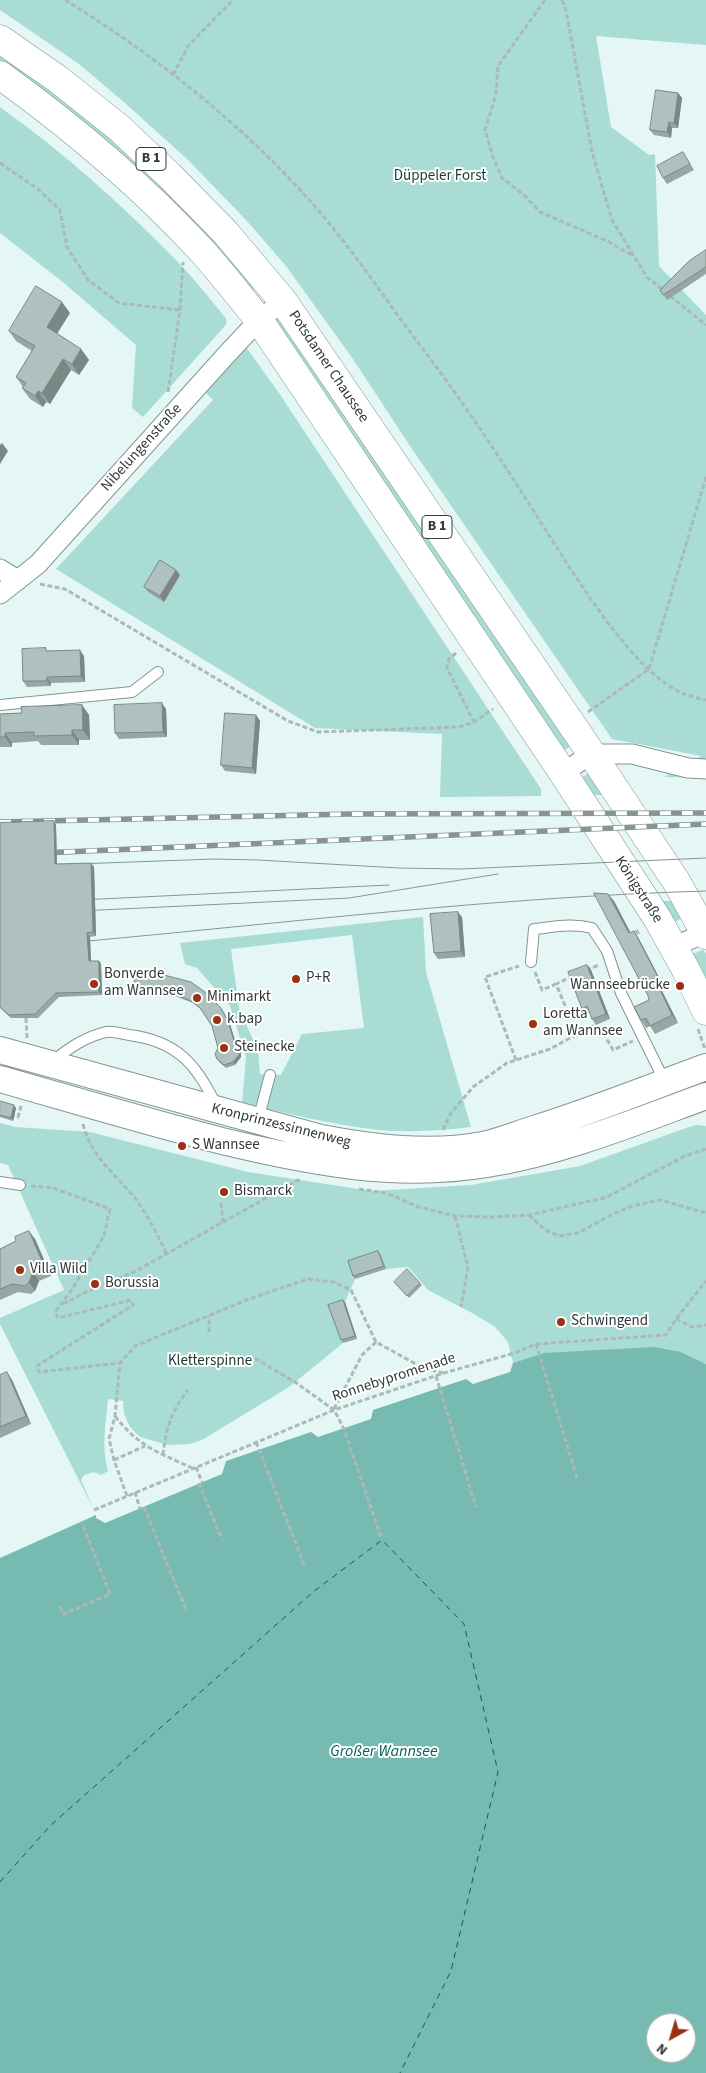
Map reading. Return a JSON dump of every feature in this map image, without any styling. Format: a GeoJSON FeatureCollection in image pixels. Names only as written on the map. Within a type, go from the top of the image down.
{"type":"FeatureCollection","features":[{"type":"Feature","properties":{"kind":"main road","name":"Potsdamer Chaussee"},"geometry":{"type":"LineString","coordinates":[[0,39],[81,98],[118,128],[169,175],[224,232],[283,301],[591,754]]}},
{"type":"Feature","properties":{"kind":"main road","name":"Potsdamer Chaussee"},"geometry":{"type":"LineString","coordinates":[[0,75],[67,126],[148,196],[202,251],[259,320],[563,774]]}},
{"type":"Feature","properties":{"kind":"main road","name":"B 1"},"geometry":{"type":"LineString","coordinates":[[591,754],[676,881],[706,933]]}},
{"type":"Feature","properties":{"kind":"main road","name":"Königstraße"},"geometry":{"type":"LineString","coordinates":[[563,774],[674,947],[704,1024]]}},
{"type":"Feature","properties":{"kind":"main road","name":"Kronprinzessinnenweg"},"geometry":{"type":"LineString","coordinates":[[0,1050],[321,1138],[360,1146],[440,1150],[492,1142],[565,1120],[706,1067]]}},
{"type":"Feature","properties":{"kind":"main road","name":"Kronprinzessinnenweg"},"geometry":{"type":"LineString","coordinates":[[0,1079],[249,1147],[305,1174],[356,1168],[396,1171],[487,1164],[542,1152],[706,1096]]}},
{"type":"Feature","properties":{"kind":"main road"},"geometry":{"type":"LineString","coordinates":[[665,1082],[675,1107]]}},
{"type":"Feature","properties":{"kind":"main road"},"geometry":{"type":"LineString","coordinates":[[249,1147],[258,1121]]}},
{"type":"Feature","properties":{"kind":"street","name":"Nibelungenstraße"},"geometry":{"type":"LineString","coordinates":[[0,594],[38,564],[164,422],[259,320],[283,301]]}},
{"type":"Feature","properties":{"kind":"street"},"geometry":{"type":"LineString","coordinates":[[0,569],[18,580]]}},
{"type":"Feature","properties":{"kind":"street"},"geometry":{"type":"LineString","coordinates":[[563,774],[591,754],[632,754],[688,768],[706,769]]}},
{"type":"Feature","properties":{"kind":"street"},"geometry":{"type":"LineString","coordinates":[[674,947],[706,933]]}},
{"type":"Feature","properties":{"kind":"lane"},"geometry":{"type":"LineString","coordinates":[[0,705],[132,692],[158,672]]}},
{"type":"Feature","properties":{"kind":"lane"},"geometry":{"type":"LineString","coordinates":[[531,962],[534,929],[566,925],[580,925],[592,928],[602,942],[621,993],[665,1082]]}},
{"type":"Feature","properties":{"kind":"lane"},"geometry":{"type":"LineString","coordinates":[[49,1064],[78,1042],[108,1032],[141,1036],[165,1043],[191,1063],[218,1110]]}},
{"type":"Feature","properties":{"kind":"lane"},"geometry":{"type":"LineString","coordinates":[[258,1121],[270,1075]]}},
{"type":"Feature","properties":{"kind":"lane"},"geometry":{"type":"LineString","coordinates":[[0,1182],[20,1185]]}},
{"type":"Feature","properties":{"kind":"path"},"geometry":{"type":"LineString","coordinates":[[65,0],[95,18],[173,75],[252,140],[310,201],[352,252],[466,408],[606,620],[649,669],[665,683],[684,695],[706,700]]}},
{"type":"Feature","properties":{"kind":"path"},"geometry":{"type":"LineString","coordinates":[[173,75],[188,46],[233,0]]}},
{"type":"Feature","properties":{"kind":"path"},"geometry":{"type":"LineString","coordinates":[[545,0],[498,66],[496,94],[485,130],[493,157],[502,178],[525,196],[540,212],[609,242],[634,257]]}},
{"type":"Feature","properties":{"kind":"path"},"geometry":{"type":"LineString","coordinates":[[562,0],[566,10],[592,152],[612,220],[646,277],[706,325]]}},
{"type":"Feature","properties":{"kind":"path"},"geometry":{"type":"LineString","coordinates":[[0,163],[38,188],[60,210],[68,247],[88,280],[119,303],[180,310]]}},
{"type":"Feature","properties":{"kind":"path"},"geometry":{"type":"LineString","coordinates":[[177,256],[186,266]]}},
{"type":"Feature","properties":{"kind":"path"},"geometry":{"type":"LineString","coordinates":[[164,422],[180,310],[183,262]]}},
{"type":"Feature","properties":{"kind":"path"},"geometry":{"type":"LineString","coordinates":[[588,712],[649,669],[706,477]]}},
{"type":"Feature","properties":{"kind":"path"},"geometry":{"type":"LineString","coordinates":[[18,580],[65,589],[288,720],[318,732],[459,727],[474,722],[493,709]]}},
{"type":"Feature","properties":{"kind":"path"},"geometry":{"type":"LineString","coordinates":[[456,653],[449,660],[447,668],[474,722]]}},
{"type":"Feature","properties":{"kind":"path"},"geometry":{"type":"LineString","coordinates":[[636,930],[640,936]]}},
{"type":"Feature","properties":{"kind":"path"},"geometry":{"type":"LineString","coordinates":[[583,972],[609,960]]}},
{"type":"Feature","properties":{"kind":"path"},"geometry":{"type":"LineString","coordinates":[[516,1060],[485,977],[531,962],[542,990],[575,976]]}},
{"type":"Feature","properties":{"kind":"path"},"geometry":{"type":"LineString","coordinates":[[556,984],[577,1034]]}},
{"type":"Feature","properties":{"kind":"path"},"geometry":{"type":"LineString","coordinates":[[26,1018],[27,1038]]}},
{"type":"Feature","properties":{"kind":"path"},"geometry":{"type":"LineString","coordinates":[[704,1024],[706,1050]]}},
{"type":"Feature","properties":{"kind":"path"},"geometry":{"type":"LineString","coordinates":[[451,1113],[473,1087],[507,1063],[550,1050],[592,1026],[600,1026],[613,1050],[643,1037]]}},
{"type":"Feature","properties":{"kind":"path"},"geometry":{"type":"LineString","coordinates":[[79,1102],[83,1127],[91,1146],[102,1164],[118,1178],[137,1202],[156,1230],[166,1253]]}},
{"type":"Feature","properties":{"kind":"path"},"geometry":{"type":"LineString","coordinates":[[7,1113],[18,1116]]}},
{"type":"Feature","properties":{"kind":"path"},"geometry":{"type":"LineString","coordinates":[[357,1189],[386,1193],[419,1207],[455,1216],[529,1215],[607,1197],[685,1156],[706,1149]]}},
{"type":"Feature","properties":{"kind":"path"},"geometry":{"type":"LineString","coordinates":[[61,1306],[86,1292],[134,1272],[223,1223],[305,1174]]}},
{"type":"Feature","properties":{"kind":"path"},"geometry":{"type":"LineString","coordinates":[[20,1185],[53,1188],[110,1209],[104,1235],[61,1306],[55,1312],[58,1318],[131,1300],[133,1305],[37,1366],[39,1372],[120,1363]]}},
{"type":"Feature","properties":{"kind":"path"},"geometry":{"type":"LineString","coordinates":[[529,1215],[545,1230],[559,1236],[578,1233],[626,1208],[660,1200],[706,1214]]}},
{"type":"Feature","properties":{"kind":"path"},"geometry":{"type":"LineString","coordinates":[[221,1202],[223,1223]]}},
{"type":"Feature","properties":{"kind":"path"},"geometry":{"type":"LineString","coordinates":[[455,1216],[468,1267],[461,1307]]}},
{"type":"Feature","properties":{"kind":"path"},"geometry":{"type":"LineString","coordinates":[[127,1496],[114,1460],[109,1438],[115,1416],[120,1363],[135,1346],[249,1299],[308,1280],[333,1282],[351,1290],[376,1342],[424,1368],[444,1373]]}},
{"type":"Feature","properties":{"kind":"path"},"geometry":{"type":"LineString","coordinates":[[706,1281],[676,1319],[692,1328],[706,1324]]}},
{"type":"Feature","properties":{"kind":"path"},"geometry":{"type":"LineString","coordinates":[[209,1316],[209,1332]]}},
{"type":"Feature","properties":{"kind":"path","name":"Ronnebypromenade"},"geometry":{"type":"LineString","coordinates":[[94,1510],[334,1410],[444,1373],[511,1354],[536,1344],[666,1335],[676,1319]]}},
{"type":"Feature","properties":{"kind":"path"},"geometry":{"type":"LineString","coordinates":[[334,1410],[362,1355],[376,1342]]}},
{"type":"Feature","properties":{"kind":"path"},"geometry":{"type":"LineString","coordinates":[[536,1344],[578,1478]]}},
{"type":"Feature","properties":{"kind":"path"},"geometry":{"type":"LineString","coordinates":[[240,1356],[256,1359],[295,1382],[334,1410],[344,1429],[382,1540]]}},
{"type":"Feature","properties":{"kind":"path"},"geometry":{"type":"LineString","coordinates":[[436,1376],[476,1507]]}},
{"type":"Feature","properties":{"kind":"path"},"geometry":{"type":"LineString","coordinates":[[163,1455],[166,1430],[176,1407],[188,1390]]}},
{"type":"Feature","properties":{"kind":"path"},"geometry":{"type":"LineString","coordinates":[[115,1416],[128,1432],[145,1446],[194,1468],[222,1540]]}},
{"type":"Feature","properties":{"kind":"path"},"geometry":{"type":"LineString","coordinates":[[256,1442],[304,1567]]}},
{"type":"Feature","properties":{"kind":"path"},"geometry":{"type":"LineString","coordinates":[[114,1460],[145,1446]]}},
{"type":"Feature","properties":{"kind":"path"},"geometry":{"type":"LineString","coordinates":[[135,1492],[187,1612]]}},
{"type":"Feature","properties":{"kind":"path"},"geometry":{"type":"LineString","coordinates":[[60,1606],[63,1614],[110,1594],[82,1523]]}},
{"type":"Feature","properties":{"kind":"green space","name":"Düppeler Forst"},"geometry":{"type":"Polygon","coordinates":[[[0,0],[706,0],[706,45],[596,36],[611,127],[649,155],[655,154],[659,266],[706,315],[706,778],[664,777],[701,756],[612,739],[412,449],[353,359],[286,266],[247,221],[187,159],[79,64],[0,10],[0,0]]]}},
{"type":"Feature","properties":{"kind":"green space"},"geometry":{"type":"Polygon","coordinates":[[[0,48],[106,129],[259,284],[247,293],[0,65],[0,48]]]}},
{"type":"Feature","properties":{"kind":"green space"},"geometry":{"type":"Polygon","coordinates":[[[0,107],[69,160],[134,218],[195,280],[225,317],[227,322],[224,327],[143,417],[132,408],[136,345],[64,283],[0,233],[0,107]]]}},
{"type":"Feature","properties":{"kind":"green space"},"geometry":{"type":"Polygon","coordinates":[[[283,315],[575,743],[559,754],[271,324],[283,315]]]}},
{"type":"Feature","properties":{"kind":"green space"},"geometry":{"type":"Polygon","coordinates":[[[246,347],[279,393],[541,789],[541,796],[440,797],[442,734],[315,728],[56,569],[213,400],[205,392],[246,347]]]}},
{"type":"Feature","properties":{"kind":"green space"},"geometry":{"type":"Polygon","coordinates":[[[593,770],[609,795],[587,795],[577,781],[593,770]]]}},
{"type":"Feature","properties":{"kind":"green space"},"geometry":{"type":"Polygon","coordinates":[[[657,901],[677,901],[687,916],[672,923],[657,901]]]}},
{"type":"Feature","properties":{"kind":"green space"},"geometry":{"type":"Polygon","coordinates":[[[423,917],[426,972],[471,1127],[421,1131],[371,1129],[242,1104],[246,1057],[230,1006],[197,968],[185,964],[180,943],[423,917]],[[352,935],[231,949],[239,1008],[258,1051],[260,1074],[281,1075],[302,1034],[364,1028],[352,935]]]}},
{"type":"Feature","properties":{"kind":"green space"},"geometry":{"type":"Polygon","coordinates":[[[703,950],[706,953],[706,992],[692,954],[703,950]]]}},
{"type":"Feature","properties":{"kind":"green space","name":"Kletterspinne"},"geometry":{"type":"Polygon","coordinates":[[[0,1123],[15,1127],[90,1132],[248,1172],[372,1191],[471,1185],[580,1166],[689,1127],[697,1125],[706,1126],[706,1364],[681,1352],[541,1354],[513,1363],[508,1342],[495,1327],[428,1290],[408,1267],[386,1269],[380,1254],[355,1279],[345,1302],[330,1308],[343,1343],[289,1387],[202,1440],[189,1444],[168,1445],[140,1437],[130,1427],[124,1414],[123,1401],[108,1399],[104,1444],[108,1471],[101,1475],[94,1472],[84,1475],[81,1480],[94,1510],[0,1324],[0,1318],[64,1290],[8,1165],[0,1163],[0,1123]]]}},
{"type":"Feature","properties":{"kind":"water","name":"Großer Wannsee"},"geometry":{"type":"Polygon","coordinates":[[[654,1347],[681,1352],[706,1364],[706,2073],[0,2073],[0,1558],[96,1515],[96,1518],[105,1523],[222,1474],[226,1461],[311,1432],[318,1437],[371,1419],[373,1410],[466,1379],[473,1384],[510,1372],[513,1363],[544,1353],[654,1347]]]}},
{"type":"Feature","properties":{"kind":"building"},"geometry":{"type":"Polygon","coordinates":[[[656,90],[678,93],[674,123],[669,122],[667,132],[650,130],[656,90]]]}},
{"type":"Feature","properties":{"kind":"building"},"geometry":{"type":"Polygon","coordinates":[[[683,152],[690,164],[663,178],[657,166],[683,152]]]}},
{"type":"Feature","properties":{"kind":"building"},"geometry":{"type":"Polygon","coordinates":[[[706,250],[706,267],[663,295],[660,290],[689,261],[706,250]]]}},
{"type":"Feature","properties":{"kind":"building"},"geometry":{"type":"Polygon","coordinates":[[[36,286],[62,302],[47,327],[81,349],[72,364],[63,359],[42,393],[38,391],[35,396],[22,388],[26,383],[16,377],[35,346],[9,331],[36,286]]]}},
{"type":"Feature","properties":{"kind":"building"},"geometry":{"type":"Polygon","coordinates":[[[160,560],[176,570],[160,596],[144,587],[160,560]]]}},
{"type":"Feature","properties":{"kind":"building"},"geometry":{"type":"Polygon","coordinates":[[[46,648],[46,651],[80,650],[81,676],[47,677],[47,681],[23,681],[22,649],[46,648]]]}},
{"type":"Feature","properties":{"kind":"building"},"geometry":{"type":"Polygon","coordinates":[[[162,703],[163,732],[115,733],[114,705],[162,703]]]}},
{"type":"Feature","properties":{"kind":"building"},"geometry":{"type":"Polygon","coordinates":[[[82,705],[83,730],[72,730],[72,735],[34,736],[34,732],[5,733],[5,737],[0,737],[0,714],[22,713],[21,707],[82,705]]]}},
{"type":"Feature","properties":{"kind":"building"},"geometry":{"type":"Polygon","coordinates":[[[225,713],[256,715],[252,768],[221,765],[225,713]]]}},
{"type":"Feature","properties":{"kind":"building"},"geometry":{"type":"Polygon","coordinates":[[[54,821],[55,864],[91,863],[93,932],[87,933],[89,961],[99,961],[99,992],[56,993],[35,1014],[9,1015],[0,1007],[0,823],[54,821]]]}},
{"type":"Feature","properties":{"kind":"building"},"geometry":{"type":"Polygon","coordinates":[[[594,893],[608,894],[629,933],[634,931],[659,979],[656,981],[672,1015],[650,1026],[646,1018],[641,1020],[634,1007],[649,1000],[648,996],[594,893]]]}},
{"type":"Feature","properties":{"kind":"building"},"geometry":{"type":"Polygon","coordinates":[[[458,912],[461,951],[434,953],[430,914],[458,912]]]}},
{"type":"Feature","properties":{"kind":"building"},"geometry":{"type":"Polygon","coordinates":[[[587,965],[606,1014],[592,1019],[587,1006],[582,1009],[568,972],[587,965]]]}},
{"type":"Feature","properties":{"kind":"building"},"geometry":{"type":"Polygon","coordinates":[[[148,969],[164,970],[164,975],[191,982],[205,992],[221,1008],[228,1021],[235,1044],[239,1044],[239,1055],[233,1062],[224,1065],[217,1059],[215,1054],[218,1048],[212,1026],[200,1008],[191,1001],[170,992],[135,992],[134,976],[148,975],[148,969]]]}},
{"type":"Feature","properties":{"kind":"building"},"geometry":{"type":"Polygon","coordinates":[[[0,1101],[14,1105],[11,1118],[0,1115],[0,1101]]]}},
{"type":"Feature","properties":{"kind":"building","name":"Villa Wild"},"geometry":{"type":"Polygon","coordinates":[[[29,1231],[45,1268],[33,1272],[25,1286],[12,1284],[0,1289],[0,1249],[16,1241],[15,1237],[29,1231]]]}},
{"type":"Feature","properties":{"kind":"building"},"geometry":{"type":"Polygon","coordinates":[[[378,1251],[384,1266],[353,1276],[348,1261],[378,1251]]]}},
{"type":"Feature","properties":{"kind":"building"},"geometry":{"type":"Polygon","coordinates":[[[407,1269],[420,1283],[407,1296],[394,1282],[407,1269]]]}},
{"type":"Feature","properties":{"kind":"building"},"geometry":{"type":"Polygon","coordinates":[[[343,1300],[355,1336],[341,1340],[328,1305],[343,1300]]]}},
{"type":"Feature","properties":{"kind":"building"},"geometry":{"type":"Polygon","coordinates":[[[7,1372],[26,1416],[0,1427],[0,1375],[7,1372]]]}},
{"type":"Feature","properties":{"kind":"ferry route"},"geometry":{"type":"LineString","coordinates":[[0,1882],[50,1826],[313,1592],[382,1540],[464,1624],[498,1772],[451,1971],[400,2073]]}},
{"type":"Feature","properties":{"kind":"tram line"},"geometry":{"type":"LineString","coordinates":[[77,864],[214,859],[399,868],[461,869],[706,858]]}},
{"type":"Feature","properties":{"kind":"tram line"},"geometry":{"type":"LineString","coordinates":[[80,911],[349,898],[498,874]]}},
{"type":"Feature","properties":{"kind":"tram line"},"geometry":{"type":"LineString","coordinates":[[80,900],[389,885]]}},
{"type":"Feature","properties":{"kind":"tram line"},"geometry":{"type":"LineString","coordinates":[[77,942],[470,905],[627,894],[706,891]]}},
{"type":"Feature","properties":{"kind":"railway"},"geometry":{"type":"LineString","coordinates":[[0,822],[350,814],[706,813]]}},
{"type":"Feature","properties":{"kind":"railway"},"geometry":{"type":"LineString","coordinates":[[42,853],[706,824]]}},
{"type":"Feature","properties":{"kind":"place","name":"P+R"},"geometry":{"type":"Point","coordinates":[296,979]}},
{"type":"Feature","properties":{"kind":"place","name":"Bonverde am Wannsee"},"geometry":{"type":"Point","coordinates":[94,984]}},
{"type":"Feature","properties":{"kind":"place","name":"Wannseebrücke"},"geometry":{"type":"Point","coordinates":[680,986]}},
{"type":"Feature","properties":{"kind":"place","name":"Minimarkt"},"geometry":{"type":"Point","coordinates":[197,998]}},
{"type":"Feature","properties":{"kind":"place","name":"k.bap"},"geometry":{"type":"Point","coordinates":[217,1020]}},
{"type":"Feature","properties":{"kind":"place","name":"Loretta am Wannsee"},"geometry":{"type":"Point","coordinates":[533,1024]}},
{"type":"Feature","properties":{"kind":"place","name":"Steinecke"},"geometry":{"type":"Point","coordinates":[224,1048]}},
{"type":"Feature","properties":{"kind":"place","name":"S Wannsee"},"geometry":{"type":"Point","coordinates":[182,1146]}},
{"type":"Feature","properties":{"kind":"place","name":"Bismarck"},"geometry":{"type":"Point","coordinates":[224,1192]}},
{"type":"Feature","properties":{"kind":"place","name":"Villa Wild"},"geometry":{"type":"Point","coordinates":[20,1270]}},
{"type":"Feature","properties":{"kind":"place","name":"Borussia"},"geometry":{"type":"Point","coordinates":[95,1284]}},
{"type":"Feature","properties":{"kind":"place","name":"Schwingend"},"geometry":{"type":"Point","coordinates":[561,1322]}}]}
